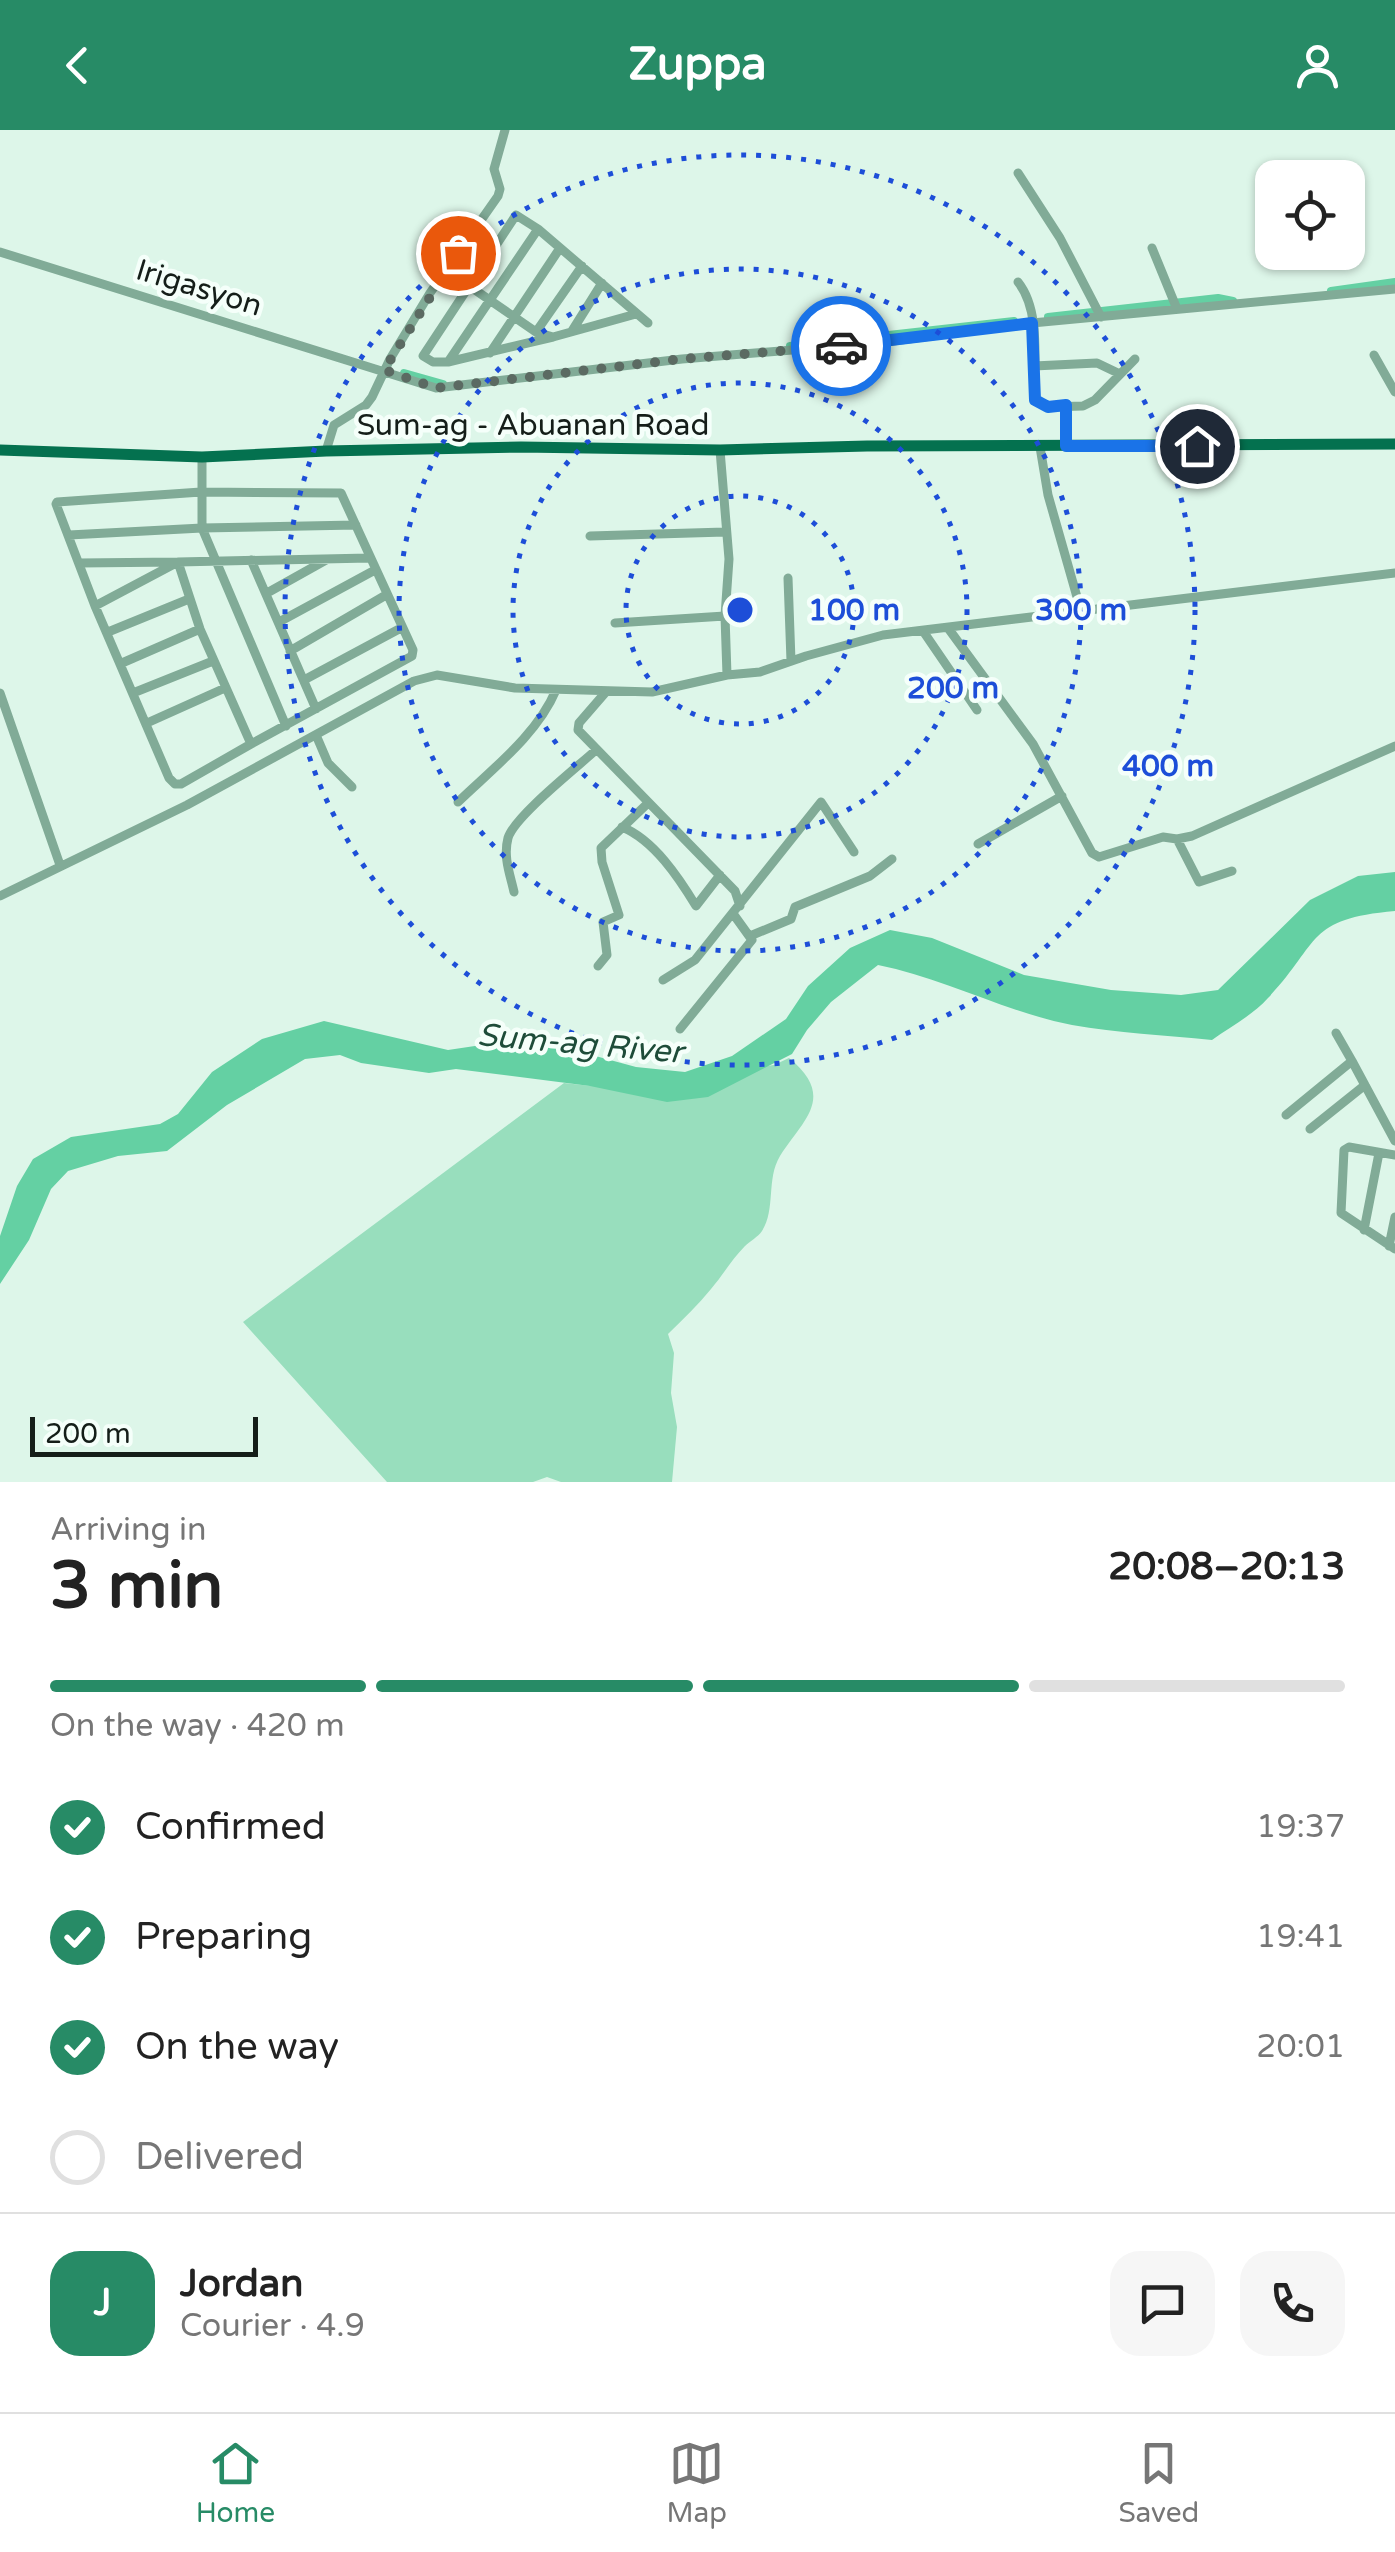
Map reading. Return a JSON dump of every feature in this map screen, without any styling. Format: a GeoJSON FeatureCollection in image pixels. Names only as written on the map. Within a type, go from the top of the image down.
{"type":"FeatureCollection","features":[{"type":"Feature","properties":{"kind":"main road","name":"Sum-ag - Abuanan Road"},"geometry":{"type":"LineString","coordinates":[[0,450],[202,457],[326,450],[520,447],[720,450],[1395,444]]}},
{"type":"Feature","properties":{"kind":"street"},"geometry":{"type":"LineString","coordinates":[[326,450],[332,428],[366,405],[446,270],[498,196],[494,169],[505,130]]}},
{"type":"Feature","properties":{"kind":"street"},"geometry":{"type":"LineString","coordinates":[[1018,173],[1060,238],[1099,313]]}},
{"type":"Feature","properties":{"kind":"street"},"geometry":{"type":"LineString","coordinates":[[636,314],[448,362],[432,362],[423,356],[518,214],[648,322]]}},
{"type":"Feature","properties":{"kind":"street"},"geometry":{"type":"LineString","coordinates":[[448,362],[538,229]]}},
{"type":"Feature","properties":{"kind":"street"},"geometry":{"type":"LineString","coordinates":[[490,353],[560,248]]}},
{"type":"Feature","properties":{"kind":"street"},"geometry":{"type":"LineString","coordinates":[[1152,248],[1176,307]]}},
{"type":"Feature","properties":{"kind":"street","name":"Irigasyon"},"geometry":{"type":"LineString","coordinates":[[0,252],[436,388],[682,359],[878,343],[1099,313],[1395,289]]}},
{"type":"Feature","properties":{"kind":"street"},"geometry":{"type":"LineString","coordinates":[[536,332],[582,266]]}},
{"type":"Feature","properties":{"kind":"street"},"geometry":{"type":"LineString","coordinates":[[446,270],[536,332],[553,337]]}},
{"type":"Feature","properties":{"kind":"street"},"geometry":{"type":"LineString","coordinates":[[1018,282],[1032,320],[1035,400],[1048,407],[1083,406],[1135,359]]}},
{"type":"Feature","properties":{"kind":"street"},"geometry":{"type":"LineString","coordinates":[[572,332],[602,283]]}},
{"type":"Feature","properties":{"kind":"street"},"geometry":{"type":"LineString","coordinates":[[1374,355],[1395,392]]}},
{"type":"Feature","properties":{"kind":"street"},"geometry":{"type":"LineString","coordinates":[[1034,366],[1097,363],[1120,374]]}},
{"type":"Feature","properties":{"kind":"street"},"geometry":{"type":"LineString","coordinates":[[1066,405],[1066,446]]}},
{"type":"Feature","properties":{"kind":"street"},"geometry":{"type":"LineString","coordinates":[[1040,447],[1048,495],[1081,611]]}},
{"type":"Feature","properties":{"kind":"street"},"geometry":{"type":"LineString","coordinates":[[720,450],[728,559],[728,676]]}},
{"type":"Feature","properties":{"kind":"street"},"geometry":{"type":"LineString","coordinates":[[202,457],[202,528],[286,726]]}},
{"type":"Feature","properties":{"kind":"street"},"geometry":{"type":"LineString","coordinates":[[333,491],[344,498],[413,650],[412,656],[176,784],[169,778],[95,606],[56,504],[202,492],[333,491]]}},
{"type":"Feature","properties":{"kind":"street"},"geometry":{"type":"LineString","coordinates":[[69,535],[356,525]]}},
{"type":"Feature","properties":{"kind":"street"},"geometry":{"type":"LineString","coordinates":[[590,536],[725,532]]}},
{"type":"Feature","properties":{"kind":"street"},"geometry":{"type":"LineString","coordinates":[[267,593],[328,558]]}},
{"type":"Feature","properties":{"kind":"street"},"geometry":{"type":"LineString","coordinates":[[79,563],[369,558]]}},
{"type":"Feature","properties":{"kind":"street"},"geometry":{"type":"LineString","coordinates":[[251,560],[316,709]]}},
{"type":"Feature","properties":{"kind":"street"},"geometry":{"type":"LineString","coordinates":[[178,562],[200,629],[252,744]]}},
{"type":"Feature","properties":{"kind":"street"},"geometry":{"type":"LineString","coordinates":[[95,606],[178,562]]}},
{"type":"Feature","properties":{"kind":"street"},"geometry":{"type":"LineString","coordinates":[[278,622],[375,570]]}},
{"type":"Feature","properties":{"kind":"street"},"geometry":{"type":"LineString","coordinates":[[0,896],[136,831],[414,680],[437,676],[556,690],[652,692],[758,673],[883,636],[1395,572]]}},
{"type":"Feature","properties":{"kind":"street"},"geometry":{"type":"LineString","coordinates":[[788,578],[790,661]]}},
{"type":"Feature","properties":{"kind":"street"},"geometry":{"type":"LineString","coordinates":[[290,651],[386,595]]}},
{"type":"Feature","properties":{"kind":"street"},"geometry":{"type":"LineString","coordinates":[[108,632],[188,599]]}},
{"type":"Feature","properties":{"kind":"street"},"geometry":{"type":"LineString","coordinates":[[615,623],[725,616]]}},
{"type":"Feature","properties":{"kind":"street"},"geometry":{"type":"LineString","coordinates":[[304,680],[401,628]]}},
{"type":"Feature","properties":{"kind":"street"},"geometry":{"type":"LineString","coordinates":[[948,628],[1033,744],[1095,856],[1163,837],[1178,839],[1395,746]]}},
{"type":"Feature","properties":{"kind":"street"},"geometry":{"type":"LineString","coordinates":[[122,662],[200,629]]}},
{"type":"Feature","properties":{"kind":"street"},"geometry":{"type":"LineString","coordinates":[[923,631],[977,710]]}},
{"type":"Feature","properties":{"kind":"street"},"geometry":{"type":"LineString","coordinates":[[134,693],[214,661]]}},
{"type":"Feature","properties":{"kind":"street"},"geometry":{"type":"LineString","coordinates":[[148,723],[225,688]]}},
{"type":"Feature","properties":{"kind":"street"},"geometry":{"type":"LineString","coordinates":[[458,802],[521,740],[547,710],[556,690]]}},
{"type":"Feature","properties":{"kind":"street"},"geometry":{"type":"LineString","coordinates":[[0,693],[60,865]]}},
{"type":"Feature","properties":{"kind":"street"},"geometry":{"type":"LineString","coordinates":[[605,693],[578,726],[596,750],[735,891],[737,911],[752,940],[680,1029]]}},
{"type":"Feature","properties":{"kind":"street"},"geometry":{"type":"LineString","coordinates":[[316,735],[328,762],[352,787]]}},
{"type":"Feature","properties":{"kind":"street"},"geometry":{"type":"LineString","coordinates":[[514,892],[506,857],[508,834],[524,814],[596,750]]}},
{"type":"Feature","properties":{"kind":"street"},"geometry":{"type":"LineString","coordinates":[[978,844],[1062,796]]}},
{"type":"Feature","properties":{"kind":"street"},"geometry":{"type":"LineString","coordinates":[[663,980],[690,966],[821,802],[854,852]]}},
{"type":"Feature","properties":{"kind":"street"},"geometry":{"type":"LineString","coordinates":[[598,966],[607,955],[602,922],[618,914],[600,852],[648,804]]}},
{"type":"Feature","properties":{"kind":"street"},"geometry":{"type":"LineString","coordinates":[[622,827],[632,831],[676,874],[696,906],[720,875]]}},
{"type":"Feature","properties":{"kind":"street"},"geometry":{"type":"LineString","coordinates":[[1178,839],[1199,882],[1232,871]]}},
{"type":"Feature","properties":{"kind":"street"},"geometry":{"type":"LineString","coordinates":[[750,936],[792,918],[794,907],[870,876],[892,859]]}},
{"type":"Feature","properties":{"kind":"street"},"geometry":{"type":"LineString","coordinates":[[1336,1033],[1395,1141]]}},
{"type":"Feature","properties":{"kind":"street"},"geometry":{"type":"LineString","coordinates":[[1286,1115],[1352,1062]]}},
{"type":"Feature","properties":{"kind":"street"},"geometry":{"type":"LineString","coordinates":[[1310,1129],[1365,1086]]}},
{"type":"Feature","properties":{"kind":"street"},"geometry":{"type":"LineString","coordinates":[[1395,1155],[1348,1147],[1344,1150],[1341,1213],[1392,1247],[1395,1217]]}},
{"type":"Feature","properties":{"kind":"street"},"geometry":{"type":"LineString","coordinates":[[1364,1230],[1379,1152]]}},
{"type":"Feature","properties":{"kind":"shaded area"},"geometry":{"type":"Polygon","coordinates":[[[1395,872],[1395,911],[1345,920],[1329,927],[1262,1004],[1212,1040],[1072,1025],[878,965],[831,1002],[792,1054],[708,1097],[667,1102],[590,1086],[456,1069],[429,1073],[361,1063],[340,1055],[305,1059],[227,1105],[167,1151],[118,1156],[68,1171],[51,1189],[29,1240],[0,1284],[0,1236],[17,1186],[33,1159],[71,1137],[160,1124],[178,1114],[212,1072],[262,1039],[324,1021],[448,1050],[529,1038],[636,1067],[685,1072],[732,1056],[786,1019],[808,986],[850,948],[890,930],[932,938],[1024,975],[1111,990],[1181,995],[1218,990],[1310,900],[1358,876],[1395,872]]]}},
{"type":"Feature","properties":{"kind":"shaded area"},"geometry":{"type":"Polygon","coordinates":[[[789,1058],[811,1085],[813,1097],[806,1119],[776,1165],[766,1222],[668,1334],[674,1353],[671,1393],[677,1427],[672,1482],[561,1482],[547,1477],[533,1482],[387,1482],[243,1322],[564,1083],[591,1086],[774,1065],[789,1058]]]}},
{"type":"Feature","properties":{"kind":"waterway"},"geometry":{"type":"LineString","coordinates":[[1331,291],[1395,282]]}},
{"type":"Feature","properties":{"kind":"waterway"},"geometry":{"type":"LineString","coordinates":[[1048,317],[1218,298],[1233,301]]}},
{"type":"Feature","properties":{"kind":"waterway"},"geometry":{"type":"LineString","coordinates":[[790,346],[1014,321]]}},
{"type":"Feature","properties":{"kind":"waterway"},"geometry":{"type":"LineString","coordinates":[[404,373],[443,384]]}},
{"type":"Feature","properties":{"kind":"way so far"},"geometry":{"type":"LineString","coordinates":[[458,253],[384,370],[436,388],[682,359],[841,346]]}},
{"type":"Feature","properties":{"kind":"route"},"geometry":{"type":"LineString","coordinates":[[841,346],[1032,323],[1035,400],[1048,407],[1066,405],[1066,446],[1197,446]]}},
{"type":"Feature","properties":{"kind":"water label","name":"Sum-ag River"},"geometry":{"type":"Point","coordinates":[580,1044]}}]}
